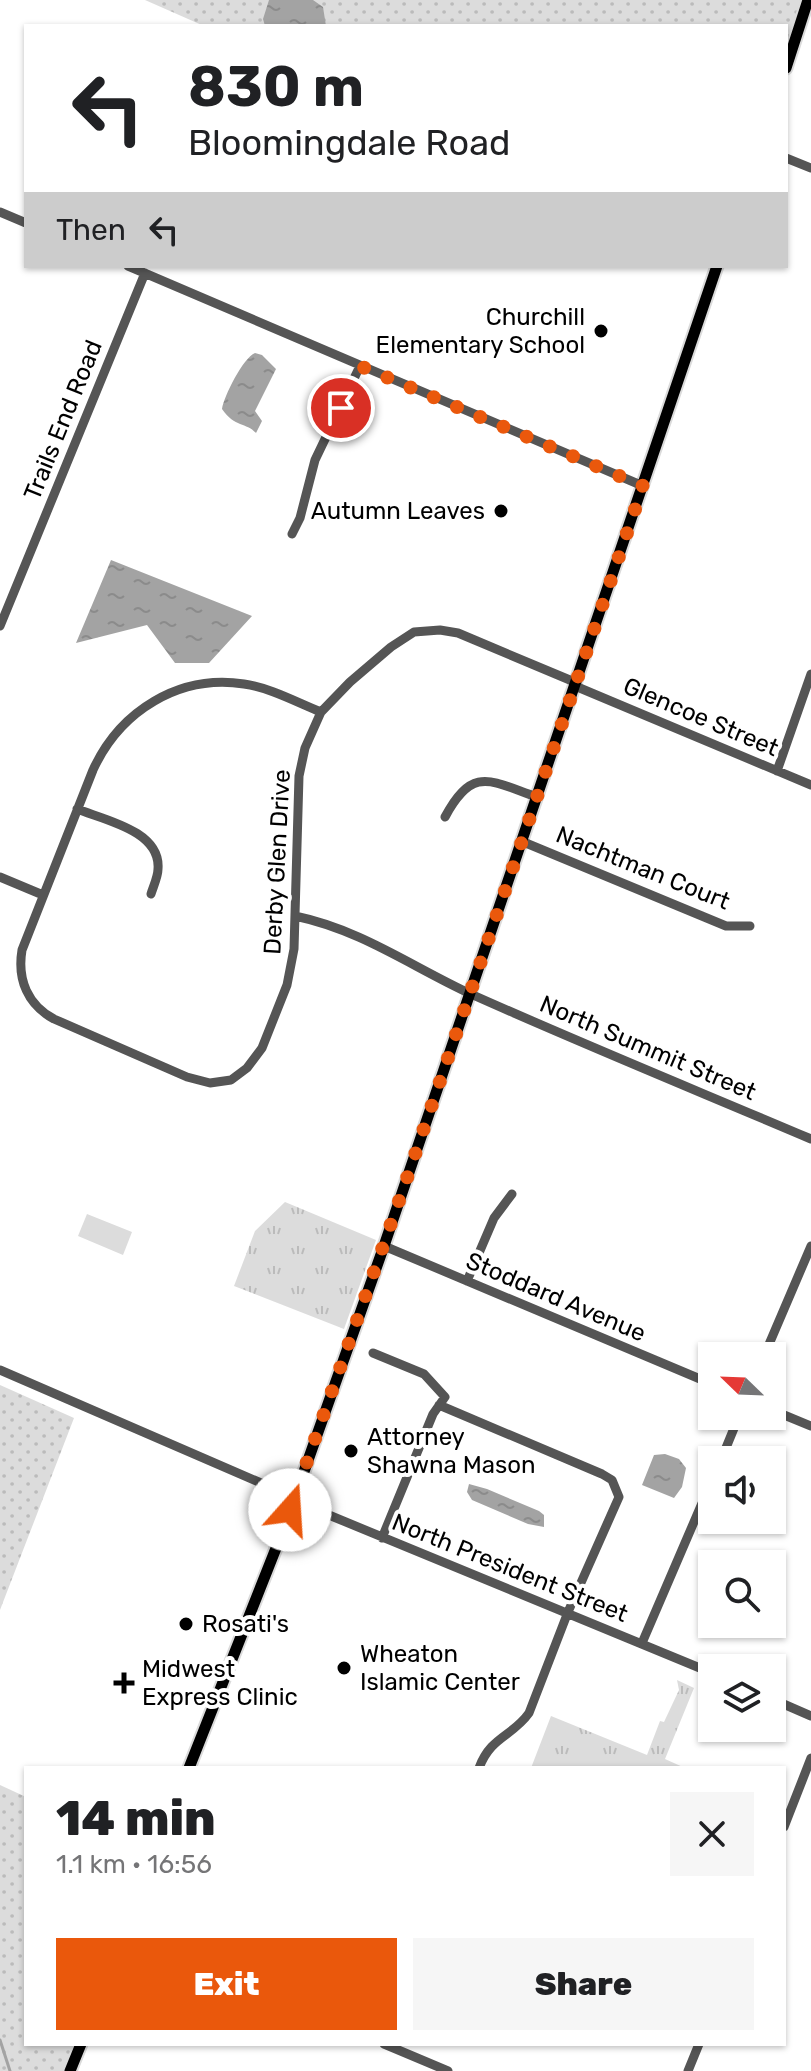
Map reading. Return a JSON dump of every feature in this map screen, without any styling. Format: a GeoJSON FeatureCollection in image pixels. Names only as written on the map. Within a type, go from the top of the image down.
{"type":"FeatureCollection","features":[{"type":"Feature","properties":{"kind":"main road"},"geometry":{"type":"LineString","coordinates":[[788,62],[808,0]]}},
{"type":"Feature","properties":{"kind":"main road"},"geometry":{"type":"LineString","coordinates":[[190,1766],[293,1498],[384,1246],[716,268]]}},
{"type":"Feature","properties":{"kind":"main road"},"geometry":{"type":"LineString","coordinates":[[70,2071],[80,2046]]}},
{"type":"Feature","properties":{"kind":"street"},"geometry":{"type":"LineString","coordinates":[[788,159],[811,168]]}},
{"type":"Feature","properties":{"kind":"street"},"geometry":{"type":"LineString","coordinates":[[0,212],[24,222]]}},
{"type":"Feature","properties":{"kind":"street"},"geometry":{"type":"LineString","coordinates":[[133,268],[643,486]]}},
{"type":"Feature","properties":{"kind":"street","name":"Trails End Road"},"geometry":{"type":"LineString","coordinates":[[0,626],[145,273]]}},
{"type":"Feature","properties":{"kind":"street"},"geometry":{"type":"LineString","coordinates":[[292,534],[300,518],[315,460],[360,366]]}},
{"type":"Feature","properties":{"kind":"street","name":"Glencoe Street"},"geometry":{"type":"LineString","coordinates":[[414,632],[440,630],[458,633],[811,785]]}},
{"type":"Feature","properties":{"kind":"street","name":"Derby Glen Drive"},"geometry":{"type":"LineString","coordinates":[[43,895],[22,950],[20,964],[24,990],[43,1012],[187,1077],[210,1083],[236,1078],[258,1055],[287,985],[293,960],[299,776],[305,748],[321,712],[350,682],[414,632]]}},
{"type":"Feature","properties":{"kind":"street"},"geometry":{"type":"LineString","coordinates":[[777,771],[811,674]]}},
{"type":"Feature","properties":{"kind":"street"},"geometry":{"type":"LineString","coordinates":[[0,877],[43,895],[97,760],[112,736],[134,714],[170,692],[210,683],[243,684],[268,690],[321,712]]}},
{"type":"Feature","properties":{"kind":"street"},"geometry":{"type":"LineString","coordinates":[[445,817],[457,795],[473,783],[490,781],[537,797]]}},
{"type":"Feature","properties":{"kind":"street"},"geometry":{"type":"LineString","coordinates":[[77,809],[136,832],[148,842],[158,869],[151,894]]}},
{"type":"Feature","properties":{"kind":"street","name":"Nachtman Court"},"geometry":{"type":"LineString","coordinates":[[521,841],[726,926],[750,926]]}},
{"type":"Feature","properties":{"kind":"street","name":"North Summit Street"},"geometry":{"type":"LineString","coordinates":[[295,916],[336,926],[378,944],[470,993],[811,1139]]}},
{"type":"Feature","properties":{"kind":"street"},"geometry":{"type":"LineString","coordinates":[[467,1281],[496,1214],[512,1194]]}},
{"type":"Feature","properties":{"kind":"street","name":"Stoddard Avenue"},"geometry":{"type":"LineString","coordinates":[[384,1246],[698,1378]]}},
{"type":"Feature","properties":{"kind":"street"},"geometry":{"type":"LineString","coordinates":[[770,1342],[811,1246]]}},
{"type":"Feature","properties":{"kind":"street"},"geometry":{"type":"LineString","coordinates":[[373,1353],[424,1374],[445,1397],[433,1414],[382,1538]]}},
{"type":"Feature","properties":{"kind":"street","name":"North President Street"},"geometry":{"type":"LineString","coordinates":[[0,1370],[382,1538],[698,1667]]}},
{"type":"Feature","properties":{"kind":"street"},"geometry":{"type":"LineString","coordinates":[[439,1405],[612,1480],[619,1497],[568,1612],[529,1713],[519,1725],[490,1746],[480,1766]]}},
{"type":"Feature","properties":{"kind":"street"},"geometry":{"type":"LineString","coordinates":[[786,1416],[811,1426]]}},
{"type":"Feature","properties":{"kind":"street"},"geometry":{"type":"LineString","coordinates":[[642,1643],[698,1513]]}},
{"type":"Feature","properties":{"kind":"street"},"geometry":{"type":"LineString","coordinates":[[786,1705],[811,1716]]}},
{"type":"Feature","properties":{"kind":"street"},"geometry":{"type":"LineString","coordinates":[[786,1822],[811,1758]]}},
{"type":"Feature","properties":{"kind":"street"},"geometry":{"type":"LineString","coordinates":[[389,2046],[448,2071]]}},
{"type":"Feature","properties":{"kind":"street"},"geometry":{"type":"LineString","coordinates":[[688,2071],[698,2046]]}},
{"type":"Feature","properties":{"kind":"green space"},"geometry":{"type":"Polygon","coordinates":[[[145,0],[804,0],[788,44],[788,24],[199,24],[145,0]]]}},
{"type":"Feature","properties":{"kind":"green space"},"geometry":{"type":"Polygon","coordinates":[[[285,1202],[376,1240],[344,1329],[234,1286],[255,1231],[285,1202]]]}},
{"type":"Feature","properties":{"kind":"green space"},"geometry":{"type":"Polygon","coordinates":[[[87,1214],[132,1232],[123,1255],[78,1236],[87,1214]]]}},
{"type":"Feature","properties":{"kind":"green space"},"geometry":{"type":"Polygon","coordinates":[[[0,1385],[74,1418],[0,1610],[0,1385]]]}},
{"type":"Feature","properties":{"kind":"green space"},"geometry":{"type":"Polygon","coordinates":[[[677,1680],[694,1688],[665,1759],[681,1766],[532,1766],[551,1716],[647,1755],[660,1721],[664,1722],[679,1690],[677,1680]]]}},
{"type":"Feature","properties":{"kind":"green space"},"geometry":{"type":"Polygon","coordinates":[[[0,1785],[24,1796],[24,2046],[79,2046],[70,2071],[0,2071],[0,1785]]]}},
{"type":"Feature","properties":{"kind":"water"},"geometry":{"type":"Polygon","coordinates":[[[269,0],[313,0],[323,7],[326,24],[264,24],[269,0]]]}},
{"type":"Feature","properties":{"kind":"water"},"geometry":{"type":"Polygon","coordinates":[[[255,353],[262,355],[276,369],[255,411],[262,421],[256,433],[231,419],[222,409],[235,378],[255,353]]]}},
{"type":"Feature","properties":{"kind":"water"},"geometry":{"type":"Polygon","coordinates":[[[111,560],[252,616],[209,663],[175,663],[147,625],[76,643],[111,560]]]}},
{"type":"Feature","properties":{"kind":"water"},"geometry":{"type":"Polygon","coordinates":[[[665,1454],[679,1459],[686,1468],[682,1487],[674,1498],[642,1485],[654,1455],[665,1454]]]}},
{"type":"Feature","properties":{"kind":"water"},"geometry":{"type":"Polygon","coordinates":[[[469,1484],[539,1511],[544,1515],[544,1527],[528,1524],[472,1500],[467,1492],[469,1484]]]}},
{"type":"Feature","properties":{"kind":"waterway"},"geometry":{"type":"LineString","coordinates":[[0,2040],[10,2071]]}},
{"type":"Feature","properties":{"kind":"place","name":"Churchill Elementary School"},"geometry":{"type":"Point","coordinates":[601,331]}},
{"type":"Feature","properties":{"kind":"place","name":"Autumn Leaves"},"geometry":{"type":"Point","coordinates":[501,511]}},
{"type":"Feature","properties":{"kind":"place","name":"Attorney Shawna Mason"},"geometry":{"type":"Point","coordinates":[351,1451]}},
{"type":"Feature","properties":{"kind":"place","name":"Rosati's"},"geometry":{"type":"Point","coordinates":[186,1624]}},
{"type":"Feature","properties":{"kind":"place","name":"Wheaton Islamic Center"},"geometry":{"type":"Point","coordinates":[344,1668]}},
{"type":"Feature","properties":{"kind":"place","name":"Midwest Express Clinic"},"geometry":{"type":"Point","coordinates":[124,1683]}},
{"type":"Feature","properties":{"kind":"route"},"geometry":{"type":"LineString","coordinates":[[290,1510],[405,1184],[643,486],[360,366],[341,408]]}}]}
